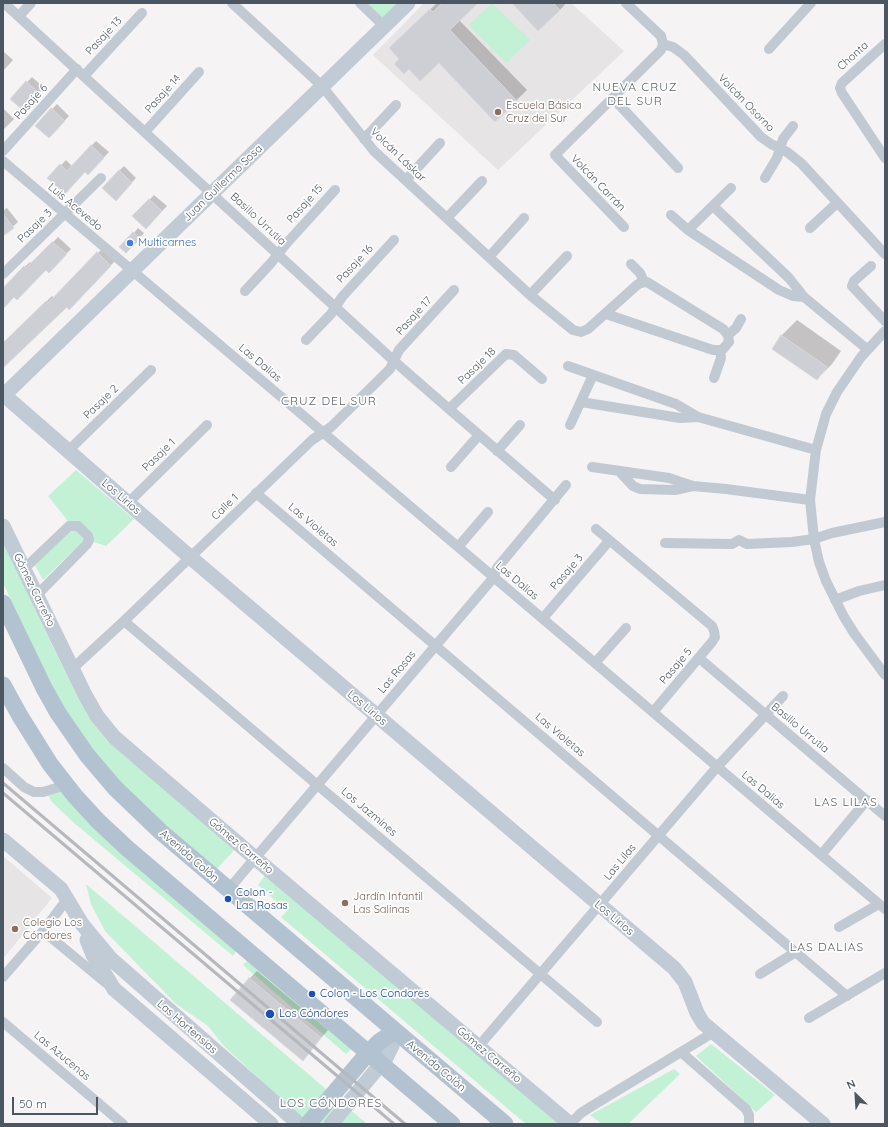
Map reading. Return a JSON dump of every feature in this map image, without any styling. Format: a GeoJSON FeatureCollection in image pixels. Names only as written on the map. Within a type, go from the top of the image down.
{"type":"FeatureCollection","features":[{"type":"Feature","properties":{"kind":"main road","name":"Avenida Colón"},"geometry":{"type":"LineString","coordinates":[[3,603],[44,688],[58,713],[87,755],[130,804],[228,890],[505,1124]]}},
{"type":"Feature","properties":{"kind":"main road"},"geometry":{"type":"LineString","coordinates":[[3,685],[50,764],[66,785],[98,821],[128,849],[452,1124]]}},
{"type":"Feature","properties":{"kind":"main road"},"geometry":{"type":"LineString","coordinates":[[308,1124],[368,1053],[379,1042],[395,1031]]}},
{"type":"Feature","properties":{"kind":"street","name":"Basilio Urrutia"},"geometry":{"type":"LineString","coordinates":[[4,3],[336,306],[394,361],[554,500]]}},
{"type":"Feature","properties":{"kind":"street"},"geometry":{"type":"LineString","coordinates":[[19,16],[31,3]]}},
{"type":"Feature","properties":{"kind":"street","name":"Volcán Láskar"},"geometry":{"type":"LineString","coordinates":[[232,3],[322,86],[374,151],[530,295],[555,316],[573,330],[581,332],[588,329],[606,314]]}},
{"type":"Feature","properties":{"kind":"street"},"geometry":{"type":"LineString","coordinates":[[360,3],[384,26]]}},
{"type":"Feature","properties":{"kind":"street","name":"Juan Guillermo Sosa"},"geometry":{"type":"LineString","coordinates":[[4,395],[408,3]]}},
{"type":"Feature","properties":{"kind":"street"},"geometry":{"type":"LineString","coordinates":[[626,3],[658,33],[663,44],[659,53],[613,98],[678,168]]}},
{"type":"Feature","properties":{"kind":"street"},"geometry":{"type":"LineString","coordinates":[[768,49],[805,5]]}},
{"type":"Feature","properties":{"kind":"street","name":"Pasaje 13"},"geometry":{"type":"LineString","coordinates":[[80,72],[142,13]]}},
{"type":"Feature","properties":{"kind":"street","name":"Volcán Osorno"},"geometry":{"type":"LineString","coordinates":[[663,44],[673,47],[679,51],[761,137],[793,156],[801,163],[885,254]]}},
{"type":"Feature","properties":{"kind":"street","name":"Chonta"},"geometry":{"type":"LineString","coordinates":[[885,44],[842,82],[840,88],[885,158]]}},
{"type":"Feature","properties":{"kind":"street","name":"Pasaje 6"},"geometry":{"type":"LineString","coordinates":[[3,151],[80,72]]}},
{"type":"Feature","properties":{"kind":"street","name":"Pasaje 14"},"geometry":{"type":"LineString","coordinates":[[145,132],[199,72]]}},
{"type":"Feature","properties":{"kind":"street","name":"Volcán Carrán"},"geometry":{"type":"LineString","coordinates":[[613,98],[555,155],[624,227]]}},
{"type":"Feature","properties":{"kind":"street"},"geometry":{"type":"LineString","coordinates":[[364,139],[396,105]]}},
{"type":"Feature","properties":{"kind":"street"},"geometry":{"type":"LineString","coordinates":[[765,178],[784,139],[793,126]]}},
{"type":"Feature","properties":{"kind":"street"},"geometry":{"type":"LineString","coordinates":[[406,180],[440,143]]}},
{"type":"Feature","properties":{"kind":"street","name":"Luis Acevedo"},"geometry":{"type":"LineString","coordinates":[[3,161],[132,270]]}},
{"type":"Feature","properties":{"kind":"street","name":"Pasaje 3"},"geometry":{"type":"LineString","coordinates":[[3,274],[101,178]]}},
{"type":"Feature","properties":{"kind":"street"},"geometry":{"type":"LineString","coordinates":[[447,218],[482,181]]}},
{"type":"Feature","properties":{"kind":"street"},"geometry":{"type":"LineString","coordinates":[[688,230],[731,188]]}},
{"type":"Feature","properties":{"kind":"street","name":"Pasaje 15"},"geometry":{"type":"LineString","coordinates":[[245,291],[335,190]]}},
{"type":"Feature","properties":{"kind":"street"},"geometry":{"type":"LineString","coordinates":[[810,228],[838,203]]}},
{"type":"Feature","properties":{"kind":"street"},"geometry":{"type":"LineString","coordinates":[[713,206],[789,278],[804,297],[868,349]]}},
{"type":"Feature","properties":{"kind":"street"},"geometry":{"type":"LineString","coordinates":[[671,215],[688,230],[786,294],[804,297]]}},
{"type":"Feature","properties":{"kind":"street"},"geometry":{"type":"LineString","coordinates":[[489,257],[524,218]]}},
{"type":"Feature","properties":{"kind":"street","name":"Pasaje 16"},"geometry":{"type":"LineString","coordinates":[[306,340],[331,314],[342,297],[394,240]]}},
{"type":"Feature","properties":{"kind":"street"},"geometry":{"type":"LineString","coordinates":[[530,295],[567,256]]}},
{"type":"Feature","properties":{"kind":"street"},"geometry":{"type":"LineString","coordinates":[[631,264],[640,273],[644,282]]}},
{"type":"Feature","properties":{"kind":"street"},"geometry":{"type":"LineString","coordinates":[[871,266],[854,281],[852,286],[885,321]]}},
{"type":"Feature","properties":{"kind":"street","name":"Las Dalias"},"geometry":{"type":"LineString","coordinates":[[132,270],[882,907]]}},
{"type":"Feature","properties":{"kind":"street"},"geometry":{"type":"LineString","coordinates":[[644,282],[650,283],[664,291],[723,329],[728,335],[726,347],[720,350],[713,350],[606,314],[637,285],[644,282]]}},
{"type":"Feature","properties":{"kind":"street","name":"Pasaje 17"},"geometry":{"type":"LineString","coordinates":[[394,361],[399,350],[454,290]]}},
{"type":"Feature","properties":{"kind":"street"},"geometry":{"type":"LineString","coordinates":[[728,335],[736,328],[741,319]]}},
{"type":"Feature","properties":{"kind":"street"},"geometry":{"type":"LineString","coordinates":[[885,331],[868,349],[831,403],[822,425],[816,450],[810,500],[814,539],[819,562],[835,600],[854,633],[885,675]]}},
{"type":"Feature","properties":{"kind":"street"},"geometry":{"type":"LineString","coordinates":[[714,378],[721,358],[720,350]]}},
{"type":"Feature","properties":{"kind":"street","name":"Pasaje 18"},"geometry":{"type":"LineString","coordinates":[[449,410],[506,354],[514,355],[542,379]]}},
{"type":"Feature","properties":{"kind":"street","name":"Calle 1"},"geometry":{"type":"LineString","coordinates":[[72,669],[312,440],[331,427],[390,369],[394,361]]}},
{"type":"Feature","properties":{"kind":"street"},"geometry":{"type":"LineString","coordinates":[[568,366],[676,404],[698,417],[816,450]]}},
{"type":"Feature","properties":{"kind":"street","name":"Pasaje 2"},"geometry":{"type":"LineString","coordinates":[[68,451],[151,370]]}},
{"type":"Feature","properties":{"kind":"street"},"geometry":{"type":"LineString","coordinates":[[570,426],[593,375]]}},
{"type":"Feature","properties":{"kind":"street","name":"Los Lirios"},"geometry":{"type":"LineString","coordinates":[[4,395],[190,557],[678,972],[685,982],[700,1019],[823,1124]]}},
{"type":"Feature","properties":{"kind":"street"},"geometry":{"type":"LineString","coordinates":[[581,402],[680,418],[698,417]]}},
{"type":"Feature","properties":{"kind":"street","name":"Pasaje 1"},"geometry":{"type":"LineString","coordinates":[[128,503],[207,425]]}},
{"type":"Feature","properties":{"kind":"street"},"geometry":{"type":"LineString","coordinates":[[497,451],[520,425]]}},
{"type":"Feature","properties":{"kind":"street"},"geometry":{"type":"LineString","coordinates":[[451,468],[479,435]]}},
{"type":"Feature","properties":{"kind":"street"},"geometry":{"type":"LineString","coordinates":[[592,467],[669,478],[693,486],[810,500]]}},
{"type":"Feature","properties":{"kind":"street"},"geometry":{"type":"LineString","coordinates":[[619,471],[633,486],[640,489],[675,490],[693,486]]}},
{"type":"Feature","properties":{"kind":"street","name":"Las Rosas"},"geometry":{"type":"LineString","coordinates":[[228,890],[494,577],[497,568],[566,485]]}},
{"type":"Feature","properties":{"kind":"street","name":"Las Violetas"},"geometry":{"type":"LineString","coordinates":[[256,493],[847,996]]}},
{"type":"Feature","properties":{"kind":"street"},"geometry":{"type":"LineString","coordinates":[[458,547],[488,512]]}},
{"type":"Feature","properties":{"kind":"street"},"geometry":{"type":"LineString","coordinates":[[664,543],[732,544],[734,547],[739,549],[747,544],[814,539],[885,522]]}},
{"type":"Feature","properties":{"kind":"street","name":"Gómez Carreño"},"geometry":{"type":"LineString","coordinates":[[3,526],[91,706],[114,736],[255,858],[570,1124]]}},
{"type":"Feature","properties":{"kind":"street"},"geometry":{"type":"LineString","coordinates":[[24,569],[69,526],[78,526],[83,530],[88,538],[87,544],[37,595]]}},
{"type":"Feature","properties":{"kind":"street"},"geometry":{"type":"LineString","coordinates":[[596,529],[609,541]]}},
{"type":"Feature","properties":{"kind":"street","name":"Pasaje 3"},"geometry":{"type":"LineString","coordinates":[[543,618],[609,541]]}},
{"type":"Feature","properties":{"kind":"street","name":"Pasaje 5"},"geometry":{"type":"LineString","coordinates":[[609,541],[712,626],[715,634],[712,642],[653,712]]}},
{"type":"Feature","properties":{"kind":"street"},"geometry":{"type":"LineString","coordinates":[[835,600],[859,590],[885,585]]}},
{"type":"Feature","properties":{"kind":"street","name":"Los Jazmines"},"geometry":{"type":"LineString","coordinates":[[124,621],[597,1022]]}},
{"type":"Feature","properties":{"kind":"street"},"geometry":{"type":"LineString","coordinates":[[595,663],[626,628]]}},
{"type":"Feature","properties":{"kind":"street","name":"Basilio Urrutia"},"geometry":{"type":"LineString","coordinates":[[699,658],[885,816]]}},
{"type":"Feature","properties":{"kind":"street","name":"Las Lilas"},"geometry":{"type":"LineString","coordinates":[[478,1046],[717,767],[783,696]]}},
{"type":"Feature","properties":{"kind":"street"},"geometry":{"type":"LineString","coordinates":[[3,768],[24,787],[34,792],[43,792],[66,785]]}},
{"type":"Feature","properties":{"kind":"street"},"geometry":{"type":"LineString","coordinates":[[820,854],[866,800]]}},
{"type":"Feature","properties":{"kind":"street","name":"Las Hortensias"},"geometry":{"type":"LineString","coordinates":[[3,840],[58,886],[68,898],[82,924],[103,951],[119,968],[299,1124]]}},
{"type":"Feature","properties":{"kind":"street"},"geometry":{"type":"LineString","coordinates":[[3,977],[68,898]]}},
{"type":"Feature","properties":{"kind":"street"},"geometry":{"type":"LineString","coordinates":[[839,927],[882,907]]}},
{"type":"Feature","properties":{"kind":"street","name":"Las Hortensias"},"geometry":{"type":"LineString","coordinates":[[82,924],[90,948],[114,989]]}},
{"type":"Feature","properties":{"kind":"street","name":"Las Hortensias"},"geometry":{"type":"LineString","coordinates":[[42,931],[114,989],[271,1124]]}},
{"type":"Feature","properties":{"kind":"street"},"geometry":{"type":"LineString","coordinates":[[760,974],[796,952]]}},
{"type":"Feature","properties":{"kind":"street"},"geometry":{"type":"LineString","coordinates":[[809,1018],[885,973]]}},
{"type":"Feature","properties":{"kind":"street","name":"Las Azucenas"},"geometry":{"type":"LineString","coordinates":[[3,1022],[124,1124]]}},
{"type":"Feature","properties":{"kind":"street"},"geometry":{"type":"LineString","coordinates":[[330,1124],[386,1058],[392,1046],[395,1031]]}},
{"type":"Feature","properties":{"kind":"street"},"geometry":{"type":"LineString","coordinates":[[570,1124],[581,1113],[714,1032]]}},
{"type":"Feature","properties":{"kind":"street"},"geometry":{"type":"LineString","coordinates":[[681,1052],[746,1109],[750,1122]]}},
{"type":"Feature","properties":{"kind":"shaded area","name":"Escuela Básica Cruz del Sur"},"geometry":{"type":"Polygon","coordinates":[[[424,3],[571,3],[624,51],[498,170],[373,55],[424,3]]]}},
{"type":"Feature","properties":{"kind":"shaded area","name":"Colegio Los Cóndores"},"geometry":{"type":"Polygon","coordinates":[[[3,856],[52,898],[3,959],[3,856]]]}},
{"type":"Feature","properties":{"kind":"green space"},"geometry":{"type":"Polygon","coordinates":[[[364,3],[404,3],[384,22],[364,3]]]}},
{"type":"Feature","properties":{"kind":"green space"},"geometry":{"type":"Polygon","coordinates":[[[492,3],[530,40],[506,63],[469,25],[492,3]]]}},
{"type":"Feature","properties":{"kind":"green space"},"geometry":{"type":"Polygon","coordinates":[[[76,470],[134,519],[106,546],[85,539],[43,580],[35,565],[72,526],[48,496],[76,470]]]}},
{"type":"Feature","properties":{"kind":"green space"},"geometry":{"type":"Polygon","coordinates":[[[3,541],[79,700],[91,720],[107,741],[236,848],[216,870],[118,782],[75,730],[58,700],[3,583],[3,541]]]}},
{"type":"Feature","properties":{"kind":"green space"},"geometry":{"type":"Polygon","coordinates":[[[64,791],[237,949],[233,956],[73,822],[52,802],[48,795],[64,791]]]}},
{"type":"Feature","properties":{"kind":"green space"},"geometry":{"type":"Polygon","coordinates":[[[266,874],[560,1124],[526,1124],[281,917],[287,911],[258,885],[266,874]]]}},
{"type":"Feature","properties":{"kind":"green space"},"geometry":{"type":"Polygon","coordinates":[[[86,884],[367,1124],[307,1124],[224,1046],[208,1026],[176,1004],[105,931],[91,904],[86,884]]]}},
{"type":"Feature","properties":{"kind":"green space"},"geometry":{"type":"Polygon","coordinates":[[[247,961],[351,1049],[346,1054],[243,965],[247,961]]]}},
{"type":"Feature","properties":{"kind":"green space"},"geometry":{"type":"Polygon","coordinates":[[[711,1044],[775,1095],[756,1112],[696,1056],[711,1044]]]}},
{"type":"Feature","properties":{"kind":"green space"},"geometry":{"type":"Polygon","coordinates":[[[674,1069],[680,1074],[628,1124],[602,1124],[590,1115],[674,1069]]]}},
{"type":"Feature","properties":{"kind":"building"},"geometry":{"type":"Polygon","coordinates":[[[442,3],[478,3],[450,30],[517,101],[495,122],[439,63],[420,81],[409,69],[404,74],[394,64],[399,59],[389,48],[430,9],[433,12],[442,3]]]}},
{"type":"Feature","properties":{"kind":"building"},"geometry":{"type":"Polygon","coordinates":[[[512,3],[553,3],[560,10],[538,31],[512,3]]]}},
{"type":"Feature","properties":{"kind":"building"},"geometry":{"type":"Polygon","coordinates":[[[26,81],[40,94],[24,111],[10,99],[26,81]]]}},
{"type":"Feature","properties":{"kind":"building"},"geometry":{"type":"Polygon","coordinates":[[[51,108],[65,121],[49,138],[35,126],[51,108]]]}},
{"type":"Feature","properties":{"kind":"building"},"geometry":{"type":"Polygon","coordinates":[[[91,145],[104,158],[88,175],[85,172],[65,194],[47,178],[60,164],[67,171],[91,145]]]}},
{"type":"Feature","properties":{"kind":"building"},"geometry":{"type":"Polygon","coordinates":[[[119,170],[132,183],[116,201],[102,188],[119,170]]]}},
{"type":"Feature","properties":{"kind":"building"},"geometry":{"type":"Polygon","coordinates":[[[149,199],[162,211],[146,229],[132,216],[149,199]]]}},
{"type":"Feature","properties":{"kind":"building"},"geometry":{"type":"Polygon","coordinates":[[[3,214],[14,228],[3,236],[3,214]]]}},
{"type":"Feature","properties":{"kind":"building","name":"Multicarnes"},"geometry":{"type":"Polygon","coordinates":[[[133,232],[140,239],[126,253],[119,247],[133,232]]]}},
{"type":"Feature","properties":{"kind":"building"},"geometry":{"type":"Polygon","coordinates":[[[52,242],[67,254],[49,273],[46,270],[17,300],[14,297],[3,309],[3,288],[24,266],[26,268],[52,242]]]}},
{"type":"Feature","properties":{"kind":"building"},"geometry":{"type":"Polygon","coordinates":[[[97,252],[111,266],[69,310],[67,307],[3,368],[3,343],[46,301],[48,303],[97,252]]]}},
{"type":"Feature","properties":{"kind":"building"},"geometry":{"type":"Polygon","coordinates":[[[781,335],[827,367],[817,380],[772,349],[781,335]]]}},
{"type":"Feature","properties":{"kind":"building"},"geometry":{"type":"Polygon","coordinates":[[[249,978],[321,1038],[303,1061],[230,1000],[249,978]]]}},
{"type":"Feature","properties":{"kind":"railway"},"geometry":{"type":"LineString","coordinates":[[3,783],[405,1124]]}},
{"type":"Feature","properties":{"kind":"railway"},"geometry":{"type":"LineString","coordinates":[[3,793],[394,1124]]}},
{"type":"Feature","properties":{"kind":"place","name":"Escuela Básica Cruz del Sur"},"geometry":{"type":"Point","coordinates":[498,112]}},
{"type":"Feature","properties":{"kind":"place","name":"Multicarnes"},"geometry":{"type":"Point","coordinates":[130,243]}},
{"type":"Feature","properties":{"kind":"place","name":"Colon - Las Rosas"},"geometry":{"type":"Point","coordinates":[228,899]}},
{"type":"Feature","properties":{"kind":"place","name":"Jardín Infantil Las Salinas"},"geometry":{"type":"Point","coordinates":[345,903]}},
{"type":"Feature","properties":{"kind":"place","name":"Colegio Los Cóndores"},"geometry":{"type":"Point","coordinates":[15,929]}},
{"type":"Feature","properties":{"kind":"place","name":"Colon - Los Condores"},"geometry":{"type":"Point","coordinates":[312,994]}},
{"type":"Feature","properties":{"kind":"place","name":"Los Cóndores"},"geometry":{"type":"Point","coordinates":[270,1014]}},
{"type":"Feature","properties":{"kind":"district","name":"NUEVA CRUZ DEL SUR"},"geometry":{"type":"Point","coordinates":[635,94]}},
{"type":"Feature","properties":{"kind":"district","name":"CRUZ DEL SUR"},"geometry":{"type":"Point","coordinates":[329,401]}},
{"type":"Feature","properties":{"kind":"district","name":"LAS LILAS"},"geometry":{"type":"Point","coordinates":[846,802]}},
{"type":"Feature","properties":{"kind":"district","name":"LAS DALIAS"},"geometry":{"type":"Point","coordinates":[827,947]}},
{"type":"Feature","properties":{"kind":"district","name":"LOS CÓNDORES"},"geometry":{"type":"Point","coordinates":[331,1103]}}]}
